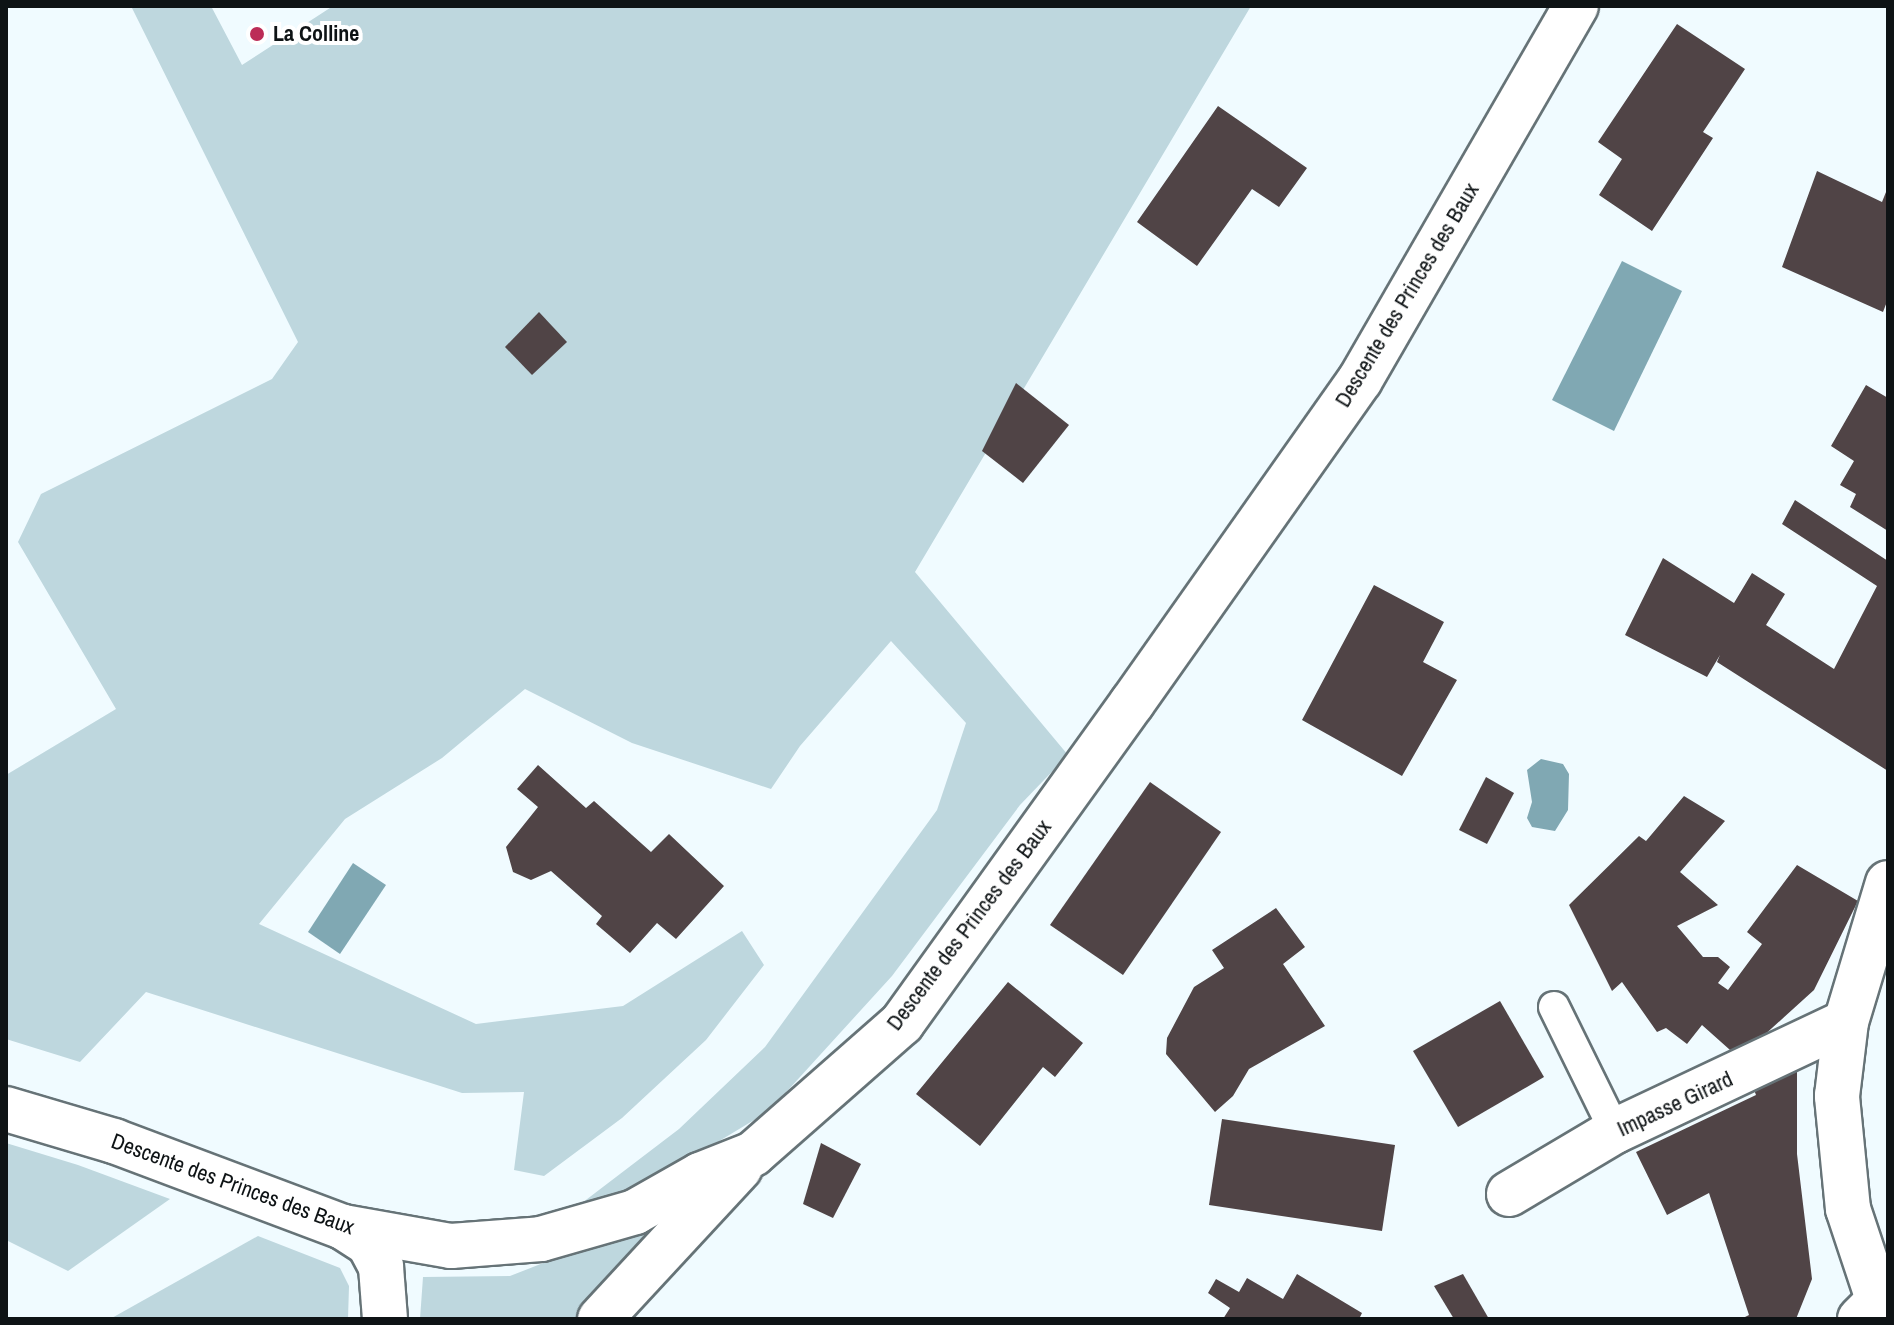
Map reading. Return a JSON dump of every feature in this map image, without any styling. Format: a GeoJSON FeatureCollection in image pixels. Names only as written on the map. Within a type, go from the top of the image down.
{"type":"FeatureCollection","features":[{"type":"Feature","properties":{"kind":"street","name":"Descente des Princes des Baux"},"geometry":{"type":"LineString","coordinates":[[6,1109],[114,1141],[343,1227],[451,1246],[541,1239],[635,1212],[700,1175],[753,1154],[902,1023],[1077,779],[1360,380],[1576,6]]}},
{"type":"Feature","properties":{"kind":"street"},"geometry":{"type":"LineString","coordinates":[[1876,1303],[1848,1209],[1837,1096],[1846,1022],[1883,906]]}},
{"type":"Feature","properties":{"kind":"street","name":"Impasse Girard"},"geometry":{"type":"LineString","coordinates":[[1509,1194],[1615,1131],[1846,1022]]}},
{"type":"Feature","properties":{"kind":"street"},"geometry":{"type":"LineString","coordinates":[[600,1319],[753,1154]]}},
{"type":"Feature","properties":{"kind":"street"},"geometry":{"type":"LineString","coordinates":[[343,1227],[369,1244],[381,1267],[385,1319]]}},
{"type":"Feature","properties":{"kind":"lane"},"geometry":{"type":"LineString","coordinates":[[1554,1007],[1615,1131]]}},
{"type":"Feature","properties":{"kind":"shaded area"},"geometry":{"type":"Polygon","coordinates":[[[131,6],[211,6],[242,65],[333,6],[1251,6],[915,572],[1068,755],[1020,805],[892,976],[769,1111],[648,1184],[578,1206],[679,1129],[765,1047],[937,810],[966,723],[891,641],[800,746],[771,789],[632,743],[525,689],[442,758],[345,819],[259,924],[476,1024],[623,1006],[742,931],[764,965],[706,1040],[622,1118],[544,1176],[514,1170],[524,1092],[462,1093],[146,992],[80,1062],[6,1039],[6,775],[116,709],[18,542],[41,494],[272,379],[298,342],[131,6]]]}},
{"type":"Feature","properties":{"kind":"shaded area"},"geometry":{"type":"Polygon","coordinates":[[[1622,261],[1682,291],[1614,431],[1552,400],[1622,261]]]}},
{"type":"Feature","properties":{"kind":"shaded area"},"geometry":{"type":"Polygon","coordinates":[[[1541,759],[1563,764],[1569,774],[1568,810],[1555,831],[1532,827],[1527,818],[1532,802],[1527,770],[1541,759]]]}},
{"type":"Feature","properties":{"kind":"shaded area"},"geometry":{"type":"Polygon","coordinates":[[[353,863],[386,885],[340,954],[308,932],[353,863]]]}},
{"type":"Feature","properties":{"kind":"shaded area"},"geometry":{"type":"Polygon","coordinates":[[[6,1143],[78,1165],[170,1199],[68,1271],[6,1240],[6,1143]]]}},
{"type":"Feature","properties":{"kind":"shaded area"},"geometry":{"type":"Polygon","coordinates":[[[648,1222],[659,1239],[585,1319],[420,1319],[423,1277],[510,1276],[648,1222]]]}},
{"type":"Feature","properties":{"kind":"shaded area"},"geometry":{"type":"Polygon","coordinates":[[[258,1236],[340,1268],[349,1286],[348,1319],[110,1319],[258,1236]]]}},
{"type":"Feature","properties":{"kind":"building"},"geometry":{"type":"Polygon","coordinates":[[[1677,24],[1745,69],[1703,132],[1713,138],[1652,231],[1599,195],[1622,159],[1598,142],[1677,24]]]}},
{"type":"Feature","properties":{"kind":"building"},"geometry":{"type":"Polygon","coordinates":[[[1218,106],[1307,168],[1279,207],[1252,189],[1197,266],[1137,222],[1218,106]]]}},
{"type":"Feature","properties":{"kind":"building"},"geometry":{"type":"Polygon","coordinates":[[[1817,171],[1882,202],[1888,187],[1888,299],[1883,312],[1782,267],[1817,171]]]}},
{"type":"Feature","properties":{"kind":"building"},"geometry":{"type":"Polygon","coordinates":[[[539,312],[567,342],[532,375],[505,347],[539,312]]]}},
{"type":"Feature","properties":{"kind":"building"},"geometry":{"type":"Polygon","coordinates":[[[1016,383],[1069,425],[1023,483],[982,451],[1016,383]]]}},
{"type":"Feature","properties":{"kind":"building"},"geometry":{"type":"Polygon","coordinates":[[[1866,385],[1888,398],[1888,531],[1850,507],[1856,494],[1840,485],[1854,461],[1831,446],[1866,385]]]}},
{"type":"Feature","properties":{"kind":"building"},"geometry":{"type":"Polygon","coordinates":[[[1795,500],[1888,561],[1888,771],[1717,662],[1720,655],[1707,677],[1625,635],[1663,558],[1734,603],[1752,573],[1785,594],[1766,625],[1834,669],[1877,586],[1782,524],[1795,500]]]}},
{"type":"Feature","properties":{"kind":"building"},"geometry":{"type":"Polygon","coordinates":[[[1374,585],[1444,622],[1423,662],[1457,680],[1402,776],[1302,720],[1374,585]]]}},
{"type":"Feature","properties":{"kind":"building"},"geometry":{"type":"Polygon","coordinates":[[[538,765],[586,808],[594,801],[651,852],[669,834],[724,886],[676,939],[657,923],[630,953],[596,924],[602,916],[551,871],[531,880],[513,872],[506,847],[538,807],[517,789],[538,765]]]}},
{"type":"Feature","properties":{"kind":"building"},"geometry":{"type":"Polygon","coordinates":[[[1486,777],[1514,793],[1487,844],[1459,830],[1486,777]]]}},
{"type":"Feature","properties":{"kind":"building"},"geometry":{"type":"Polygon","coordinates":[[[1150,782],[1221,832],[1123,975],[1050,925],[1150,782]]]}},
{"type":"Feature","properties":{"kind":"building"},"geometry":{"type":"Polygon","coordinates":[[[1684,796],[1725,821],[1680,872],[1718,905],[1677,926],[1703,957],[1718,957],[1730,967],[1718,983],[1728,990],[1762,944],[1747,932],[1797,865],[1858,901],[1814,990],[1739,1058],[1702,1025],[1687,1044],[1666,1028],[1657,1032],[1622,982],[1612,991],[1569,905],[1639,836],[1646,841],[1684,796]]]}},
{"type":"Feature","properties":{"kind":"building"},"geometry":{"type":"Polygon","coordinates":[[[1276,908],[1305,947],[1283,964],[1325,1026],[1249,1069],[1233,1096],[1215,1112],[1166,1054],[1167,1038],[1194,987],[1224,968],[1212,950],[1276,908]]]}},
{"type":"Feature","properties":{"kind":"building"},"geometry":{"type":"Polygon","coordinates":[[[1008,982],[1083,1043],[1055,1077],[1043,1067],[980,1146],[916,1094],[1008,982]]]}},
{"type":"Feature","properties":{"kind":"building"},"geometry":{"type":"Polygon","coordinates":[[[1500,1001],[1544,1077],[1458,1127],[1413,1051],[1500,1001]]]}},
{"type":"Feature","properties":{"kind":"building"},"geometry":{"type":"Polygon","coordinates":[[[1797,1067],[1797,1154],[1812,1279],[1796,1319],[1741,1319],[1749,1315],[1709,1193],[1667,1215],[1636,1152],[1756,1095],[1753,1087],[1797,1067]]]}},
{"type":"Feature","properties":{"kind":"building"},"geometry":{"type":"Polygon","coordinates":[[[1222,1119],[1395,1145],[1382,1231],[1209,1205],[1222,1119]]]}},
{"type":"Feature","properties":{"kind":"building"},"geometry":{"type":"Polygon","coordinates":[[[821,1143],[861,1164],[833,1218],[803,1204],[821,1143]]]}},
{"type":"Feature","properties":{"kind":"building"},"geometry":{"type":"Polygon","coordinates":[[[1297,1274],[1362,1313],[1359,1319],[1223,1319],[1230,1308],[1208,1293],[1216,1279],[1239,1292],[1247,1278],[1283,1299],[1297,1274]]]}},
{"type":"Feature","properties":{"kind":"building"},"geometry":{"type":"Polygon","coordinates":[[[1463,1274],[1489,1319],[1454,1319],[1434,1286],[1463,1274]]]}},
{"type":"Feature","properties":{"kind":"place","name":"La Colline"},"geometry":{"type":"Point","coordinates":[257,34]}}]}
